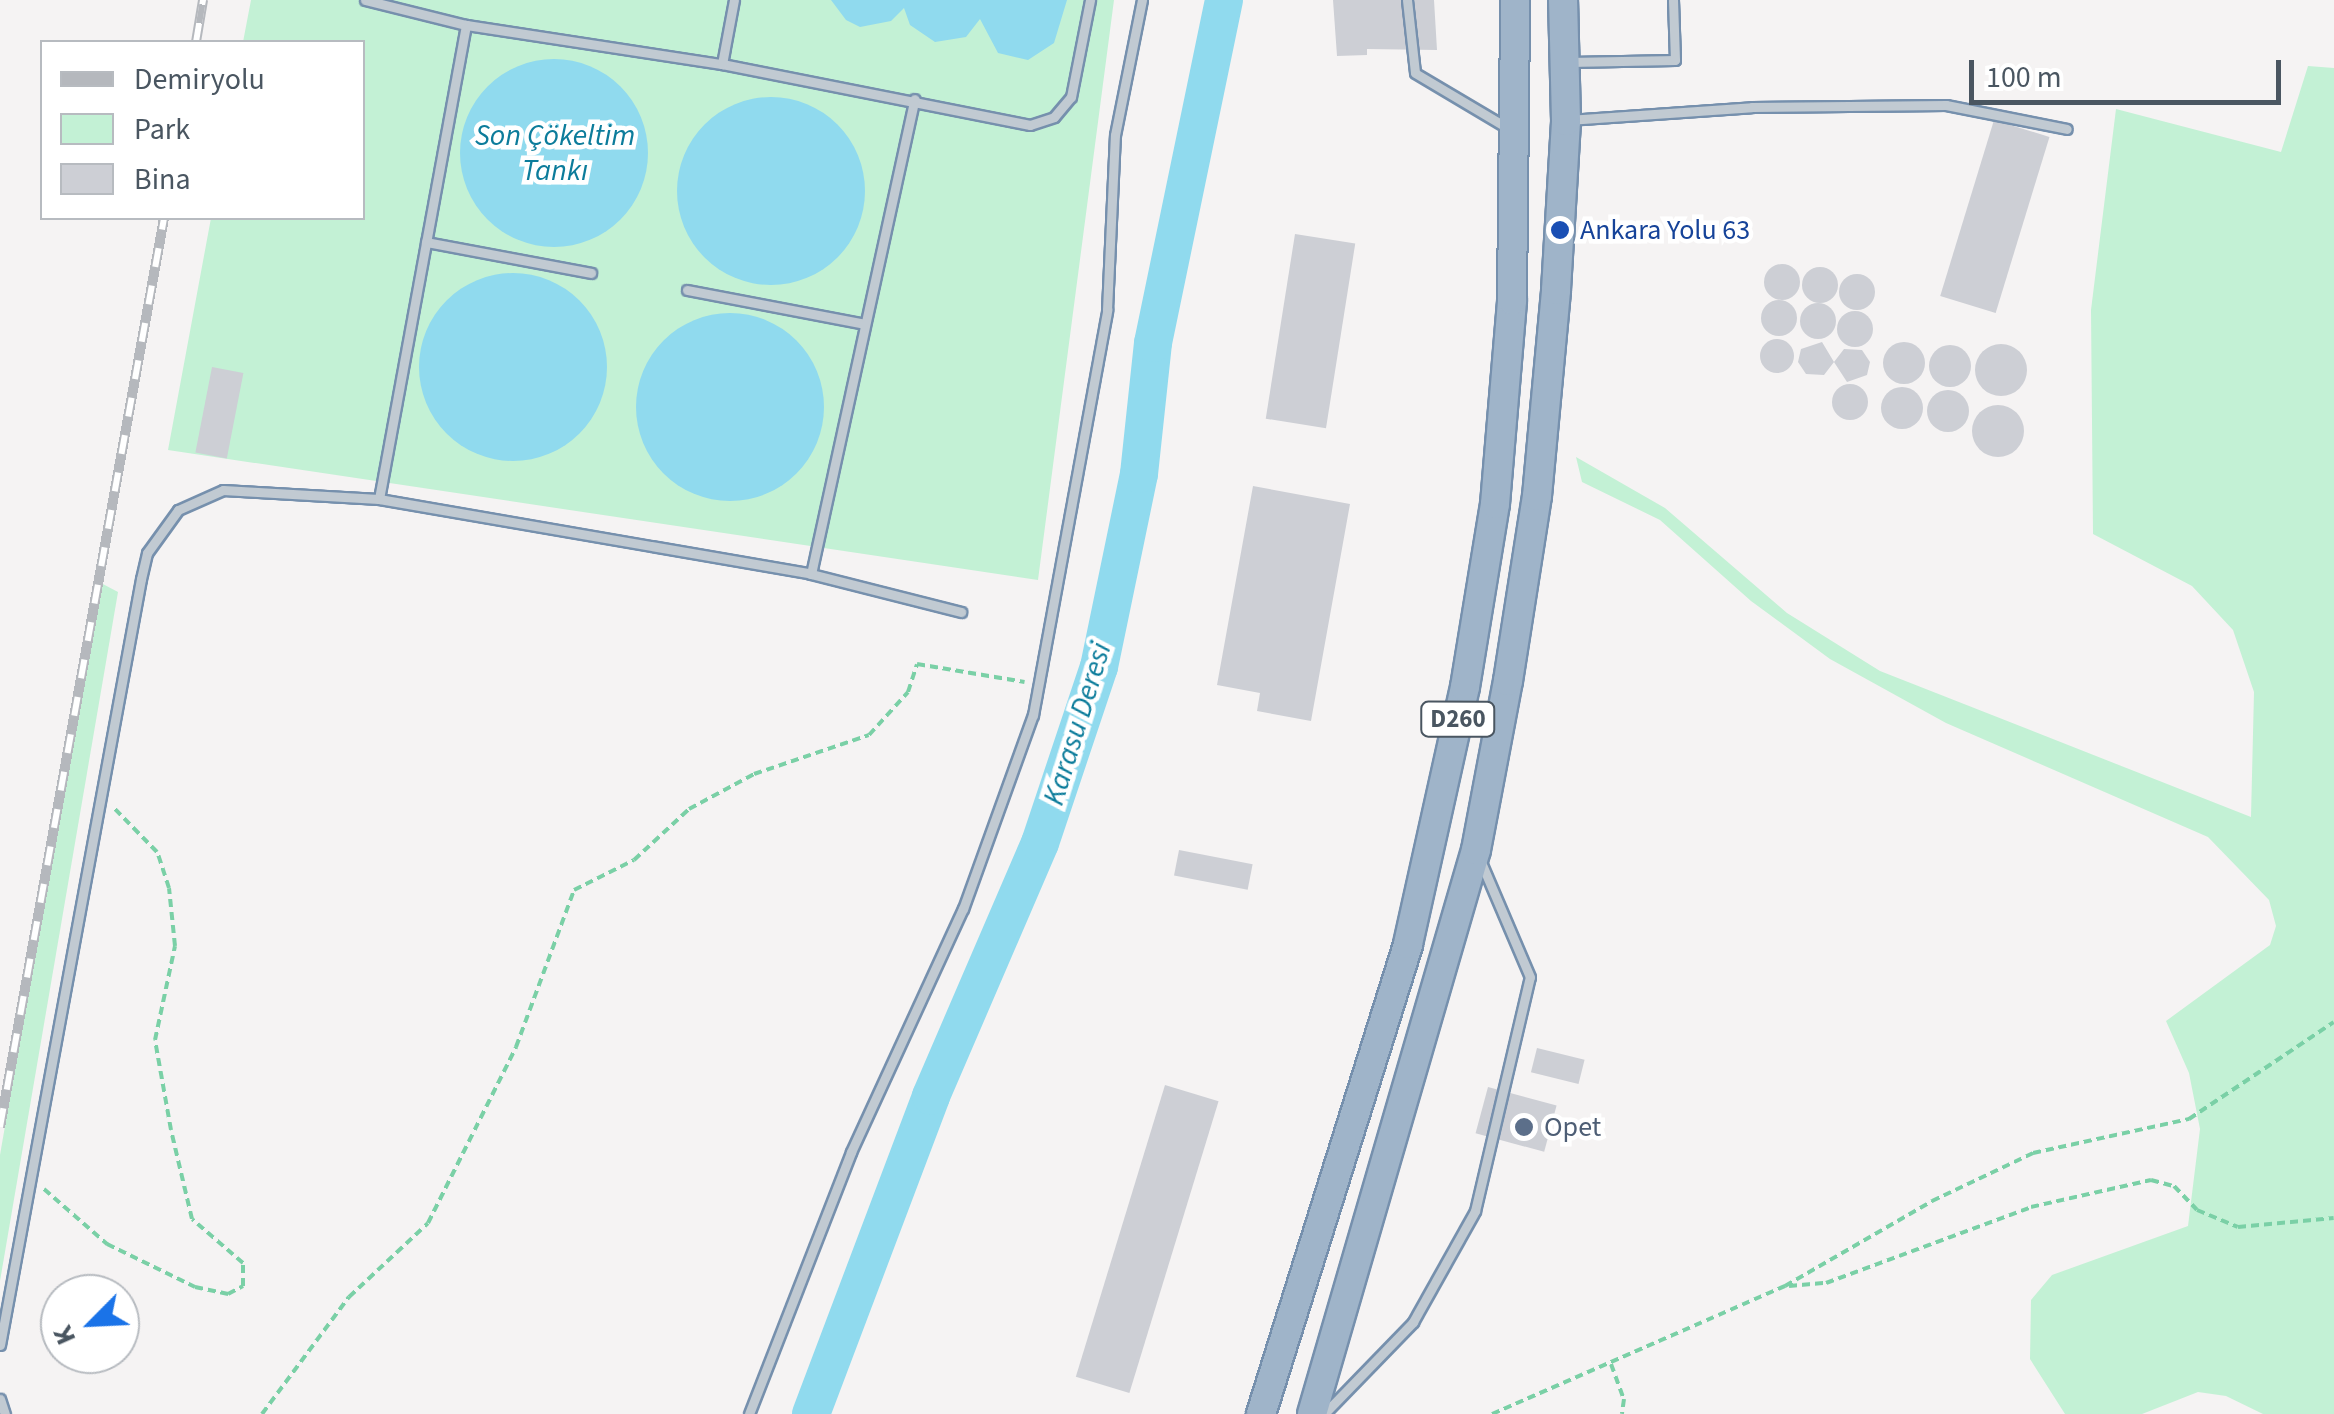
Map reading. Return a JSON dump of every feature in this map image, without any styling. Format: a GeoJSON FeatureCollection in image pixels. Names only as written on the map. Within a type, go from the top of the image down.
{"type":"FeatureCollection","features":[{"type":"Feature","properties":{"kind":"highway","name":"D260"},"geometry":{"type":"LineString","coordinates":[[1260,1414],[1408,944],[1465,687],[1495,504],[1518,134],[1516,0]]}},
{"type":"Feature","properties":{"kind":"highway","name":"D260"},"geometry":{"type":"LineString","coordinates":[[1312,1414],[1476,850],[1538,496],[1566,120],[1562,0]]}},
{"type":"Feature","properties":{"kind":"lane"},"geometry":{"type":"LineString","coordinates":[[364,0],[466,25],[722,64],[915,99],[1017,125],[1054,116],[1071,97],[1090,0]]}},
{"type":"Feature","properties":{"kind":"lane"},"geometry":{"type":"LineString","coordinates":[[722,64],[734,0]]}},
{"type":"Feature","properties":{"kind":"lane"},"geometry":{"type":"LineString","coordinates":[[749,1414],[852,1152],[963,908],[1038,685],[1108,310],[1114,136],[1142,0]]}},
{"type":"Feature","properties":{"kind":"lane"},"geometry":{"type":"LineString","coordinates":[[1408,0],[1414,73],[1518,134]]}},
{"type":"Feature","properties":{"kind":"lane"},"geometry":{"type":"LineString","coordinates":[[1566,62],[1676,60],[1673,0]]}},
{"type":"Feature","properties":{"kind":"lane"},"geometry":{"type":"LineString","coordinates":[[379,498],[466,25]]}},
{"type":"Feature","properties":{"kind":"lane"},"geometry":{"type":"LineString","coordinates":[[810,574],[915,99]]}},
{"type":"Feature","properties":{"kind":"lane"},"geometry":{"type":"LineString","coordinates":[[1566,120],[1752,107],[1946,105],[2067,130]]}},
{"type":"Feature","properties":{"kind":"lane"},"geometry":{"type":"LineString","coordinates":[[426,242],[591,273]]}},
{"type":"Feature","properties":{"kind":"lane"},"geometry":{"type":"LineString","coordinates":[[686,290],[866,324]]}},
{"type":"Feature","properties":{"kind":"lane"},"geometry":{"type":"LineString","coordinates":[[0,1345],[142,579],[160,530],[178,510],[224,490],[379,498],[810,574],[960,612]]}},
{"type":"Feature","properties":{"kind":"lane"},"geometry":{"type":"LineString","coordinates":[[1324,1414],[1413,1322],[1475,1211],[1530,977],[1476,850]]}},
{"type":"Feature","properties":{"kind":"lane"},"geometry":{"type":"LineString","coordinates":[[0,1399],[5,1414]]}},
{"type":"Feature","properties":{"kind":"path"},"geometry":{"type":"LineString","coordinates":[[262,1414],[349,1297],[428,1223],[516,1047],[574,890],[634,860],[688,810],[754,774],[869,734],[892,716],[917,664],[1038,685]]}},
{"type":"Feature","properties":{"kind":"path"},"geometry":{"type":"LineString","coordinates":[[33,1180],[107,1244],[194,1287],[228,1294],[244,1286],[243,1263],[192,1219],[171,1130],[155,1040],[175,946],[169,888],[157,852],[134,822],[102,801]]}},
{"type":"Feature","properties":{"kind":"path"},"geometry":{"type":"LineString","coordinates":[[1492,1414],[1784,1286],[1932,1201],[2033,1153],[2189,1119],[2334,1022]]}},
{"type":"Feature","properties":{"kind":"path"},"geometry":{"type":"LineString","coordinates":[[1784,1286],[1826,1283],[2031,1207],[2150,1180],[2174,1186],[2197,1210],[2238,1226],[2334,1218]]}},
{"type":"Feature","properties":{"kind":"path"},"geometry":{"type":"LineString","coordinates":[[1610,1364],[1624,1399],[1622,1414]]}},
{"type":"Feature","properties":{"kind":"green space"},"geometry":{"type":"Polygon","coordinates":[[[251,0],[1114,0],[1038,580],[168,450],[211,220],[365,220],[365,40],[243,40],[251,0]]]}},
{"type":"Feature","properties":{"kind":"green space"},"geometry":{"type":"Polygon","coordinates":[[[2308,66],[2334,68],[2334,1414],[2263,1414],[2226,1396],[2198,1392],[2142,1414],[2065,1414],[2030,1359],[2031,1300],[2052,1275],[2188,1226],[2200,1129],[2189,1073],[2166,1021],[2270,945],[2276,926],[2269,900],[2208,837],[1946,723],[1830,659],[1751,601],[1660,520],[1582,482],[1576,457],[1665,508],[1787,613],[1880,671],[2251,817],[2254,692],[2233,630],[2192,586],[2093,534],[2091,310],[2116,109],[2281,152],[2308,66]]]}},
{"type":"Feature","properties":{"kind":"green space"},"geometry":{"type":"Polygon","coordinates":[[[99,582],[118,592],[0,1281],[0,1155],[99,582]]]}},
{"type":"Feature","properties":{"kind":"water"},"geometry":{"type":"Polygon","coordinates":[[[831,0],[1067,0],[1054,43],[1028,60],[998,53],[980,19],[966,37],[935,42],[910,25],[904,8],[891,21],[860,27],[846,20],[831,0]]]}},
{"type":"Feature","properties":{"kind":"water","name":"Son Çökeltim Tankı"},"geometry":{"type":"Polygon","coordinates":[[[554,59],[590,66],[621,86],[641,117],[648,153],[641,189],[621,220],[590,240],[554,247],[518,240],[487,220],[467,189],[460,153],[467,117],[487,86],[518,66],[554,59]]]}},
{"type":"Feature","properties":{"kind":"water","name":"Son Çökeltim Tankı"},"geometry":{"type":"Polygon","coordinates":[[[771,97],[807,104],[838,124],[858,155],[865,191],[858,227],[838,258],[807,278],[771,285],[735,278],[704,258],[684,227],[677,191],[684,155],[704,124],[735,104],[771,97]]]}},
{"type":"Feature","properties":{"kind":"water"},"geometry":{"type":"Polygon","coordinates":[[[513,273],[549,280],[580,300],[600,331],[607,367],[600,403],[580,434],[549,454],[513,461],[477,454],[446,434],[426,403],[419,367],[426,331],[446,300],[477,280],[513,273]]]}},
{"type":"Feature","properties":{"kind":"water"},"geometry":{"type":"Polygon","coordinates":[[[730,313],[766,320],[797,340],[817,371],[824,407],[817,443],[797,474],[766,494],[730,501],[694,494],[663,474],[643,443],[636,407],[643,371],[663,340],[694,320],[730,313]]]}},
{"type":"Feature","properties":{"kind":"building"},"geometry":{"type":"Polygon","coordinates":[[[1333,0],[1434,0],[1437,50],[1367,49],[1367,55],[1337,56],[1333,0]]]}},
{"type":"Feature","properties":{"kind":"building"},"geometry":{"type":"Polygon","coordinates":[[[1994,120],[2049,137],[1996,313],[1940,296],[1994,120]]]}},
{"type":"Feature","properties":{"kind":"building"},"geometry":{"type":"Polygon","coordinates":[[[1295,234],[1355,244],[1326,428],[1266,419],[1295,234]]]}},
{"type":"Feature","properties":{"kind":"building"},"geometry":{"type":"Polygon","coordinates":[[[1782,264],[1795,269],[1800,282],[1795,295],[1782,300],[1769,295],[1764,282],[1769,269],[1782,264]]]}},
{"type":"Feature","properties":{"kind":"building"},"geometry":{"type":"Polygon","coordinates":[[[1820,267],[1833,272],[1838,285],[1833,298],[1820,303],[1807,298],[1802,285],[1807,272],[1820,267]]]}},
{"type":"Feature","properties":{"kind":"building"},"geometry":{"type":"Polygon","coordinates":[[[1857,274],[1870,279],[1875,292],[1870,305],[1857,310],[1844,305],[1839,292],[1844,279],[1857,274]]]}},
{"type":"Feature","properties":{"kind":"building"},"geometry":{"type":"Polygon","coordinates":[[[1779,300],[1792,305],[1797,318],[1792,331],[1779,336],[1766,331],[1761,318],[1766,305],[1779,300]]]}},
{"type":"Feature","properties":{"kind":"building"},"geometry":{"type":"Polygon","coordinates":[[[1818,303],[1831,308],[1836,321],[1831,334],[1818,339],[1805,334],[1800,321],[1805,308],[1818,303]]]}},
{"type":"Feature","properties":{"kind":"building"},"geometry":{"type":"Polygon","coordinates":[[[1855,311],[1868,316],[1873,329],[1868,342],[1855,347],[1842,342],[1837,329],[1842,316],[1855,311]]]}},
{"type":"Feature","properties":{"kind":"building"},"geometry":{"type":"Polygon","coordinates":[[[1777,339],[1789,344],[1794,356],[1789,368],[1777,373],[1765,368],[1760,356],[1765,344],[1777,339]]]}},
{"type":"Feature","properties":{"kind":"building"},"geometry":{"type":"Polygon","coordinates":[[[1822,342],[1834,362],[1824,375],[1806,374],[1798,362],[1801,349],[1822,342]]]}},
{"type":"Feature","properties":{"kind":"building"},"geometry":{"type":"Polygon","coordinates":[[[1904,342],[1919,348],[1925,363],[1919,378],[1904,384],[1889,378],[1883,363],[1889,348],[1904,342]]]}},
{"type":"Feature","properties":{"kind":"building"},"geometry":{"type":"Polygon","coordinates":[[[2001,344],[2020,351],[2027,370],[2020,389],[2001,396],[1982,389],[1975,370],[1982,351],[2001,344]]]}},
{"type":"Feature","properties":{"kind":"building"},"geometry":{"type":"Polygon","coordinates":[[[1950,345],[1965,351],[1971,366],[1965,381],[1950,387],[1935,381],[1929,366],[1935,351],[1950,345]]]}},
{"type":"Feature","properties":{"kind":"building"},"geometry":{"type":"Polygon","coordinates":[[[1844,349],[1862,350],[1870,362],[1867,375],[1847,382],[1834,362],[1844,349]]]}},
{"type":"Feature","properties":{"kind":"building"},"geometry":{"type":"Polygon","coordinates":[[[212,367],[243,373],[227,459],[195,452],[212,367]]]}},
{"type":"Feature","properties":{"kind":"building"},"geometry":{"type":"Polygon","coordinates":[[[1850,384],[1863,389],[1868,402],[1863,415],[1850,420],[1837,415],[1832,402],[1837,389],[1850,384]]]}},
{"type":"Feature","properties":{"kind":"building"},"geometry":{"type":"Polygon","coordinates":[[[1902,387],[1917,393],[1923,408],[1917,423],[1902,429],[1887,423],[1881,408],[1887,393],[1902,387]]]}},
{"type":"Feature","properties":{"kind":"building"},"geometry":{"type":"Polygon","coordinates":[[[1948,390],[1963,396],[1969,411],[1963,426],[1948,432],[1933,426],[1927,411],[1933,396],[1948,390]]]}},
{"type":"Feature","properties":{"kind":"building"},"geometry":{"type":"Polygon","coordinates":[[[1998,405],[2017,412],[2024,431],[2017,450],[1998,457],[1979,450],[1972,431],[1979,412],[1998,405]]]}},
{"type":"Feature","properties":{"kind":"building"},"geometry":{"type":"Polygon","coordinates":[[[1253,486],[1350,504],[1311,721],[1257,711],[1260,693],[1217,685],[1253,486]]]}},
{"type":"Feature","properties":{"kind":"building"},"geometry":{"type":"Polygon","coordinates":[[[1179,850],[1253,864],[1248,890],[1174,876],[1179,850]]]}},
{"type":"Feature","properties":{"kind":"building"},"geometry":{"type":"Polygon","coordinates":[[[1537,1048],[1585,1060],[1578,1084],[1531,1072],[1537,1048]]]}},
{"type":"Feature","properties":{"kind":"building"},"geometry":{"type":"Polygon","coordinates":[[[1165,1085],[1219,1101],[1129,1393],[1076,1377],[1165,1085]]]}},
{"type":"Feature","properties":{"kind":"building"},"geometry":{"type":"Polygon","coordinates":[[[1488,1087],[1557,1105],[1544,1152],[1476,1133],[1488,1087]]]}},
{"type":"Feature","properties":{"kind":"waterway","name":"Karasu Deresi"},"geometry":{"type":"LineString","coordinates":[[811,1414],[931,1096],[1040,843],[1099,667],[1139,474],[1153,343],[1224,0]]}},
{"type":"Feature","properties":{"kind":"railway"},"geometry":{"type":"LineString","coordinates":[[196,40],[203,0]]}},
{"type":"Feature","properties":{"kind":"railway"},"geometry":{"type":"LineString","coordinates":[[0,1127],[164,220]]}},
{"type":"Feature","properties":{"kind":"place","name":"Ankara Yolu 63"},"geometry":{"type":"Point","coordinates":[1560,230]}},
{"type":"Feature","properties":{"kind":"place","name":"Opet"},"geometry":{"type":"Point","coordinates":[1524,1127]}}]}
